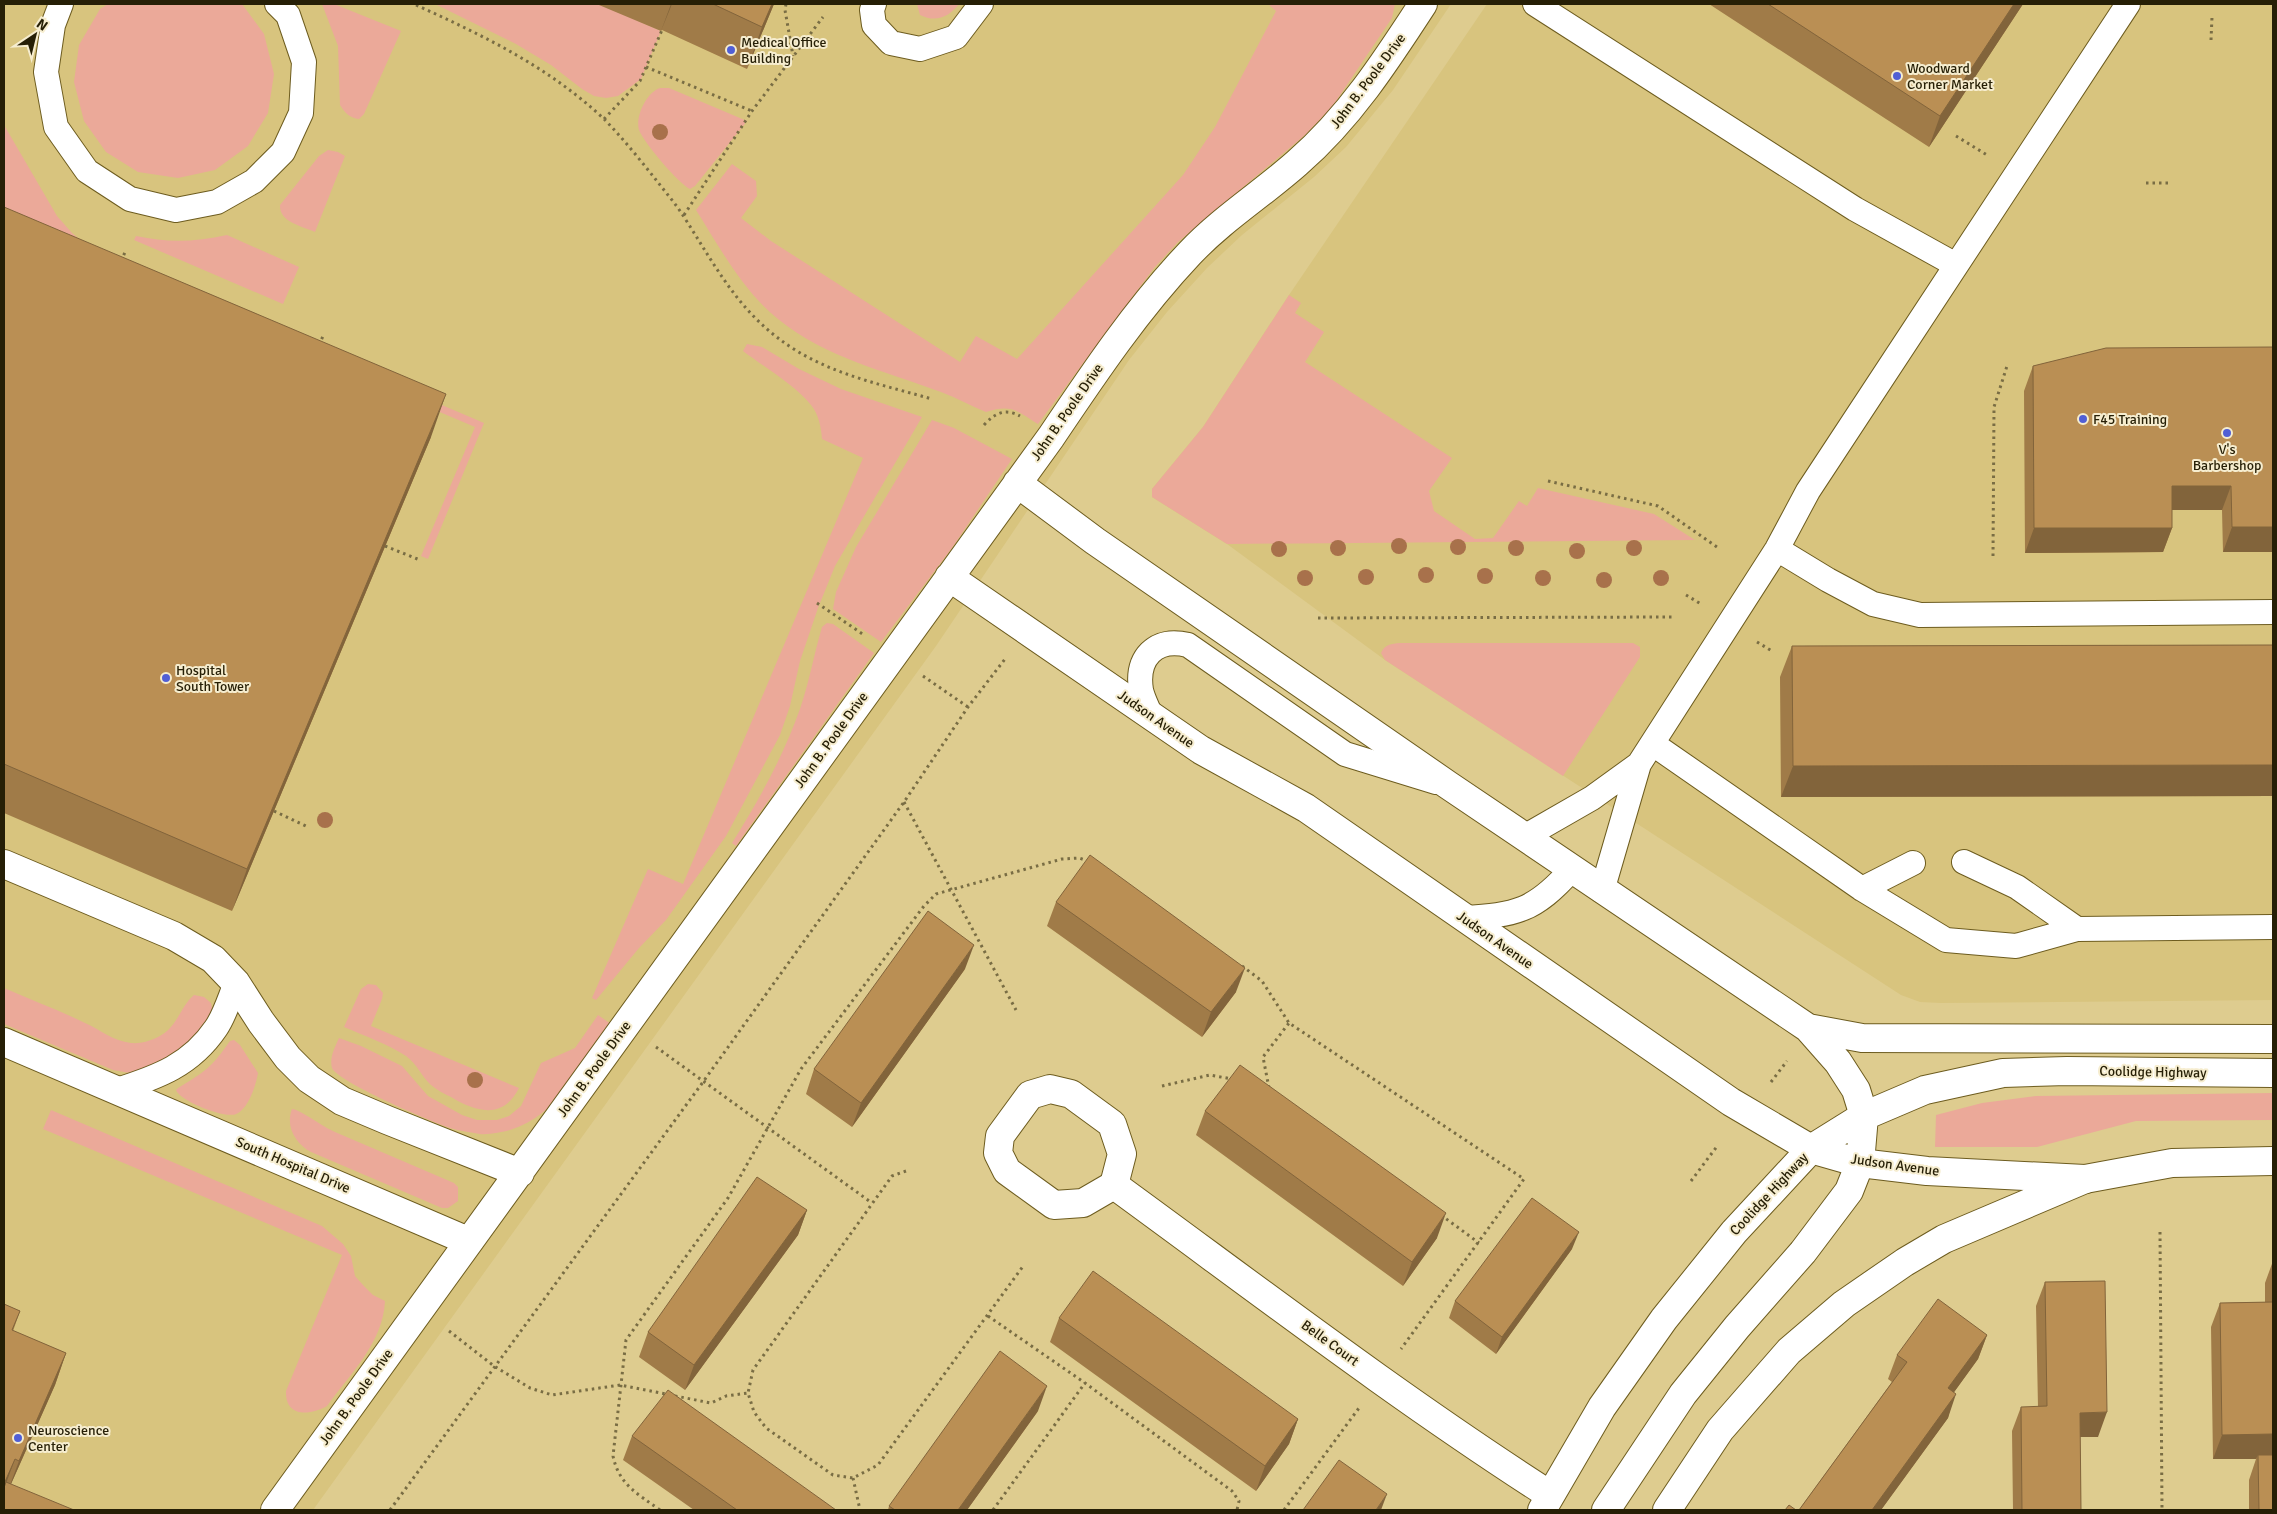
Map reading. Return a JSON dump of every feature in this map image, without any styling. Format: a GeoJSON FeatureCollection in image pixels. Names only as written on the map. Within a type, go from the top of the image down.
{"type":"FeatureCollection","features":[{"type":"Feature","properties":{"kind":"street","name":"John B. Poole Drive"},"geometry":{"type":"LineString","coordinates":[[275,1510],[468,1240],[520,1173],[1017,483],[1114,345],[1151,297],[1191,252],[1226,220],[1297,164],[1328,133],[1375,76],[1423,4]]}},
{"type":"Feature","properties":{"kind":"street"},"geometry":{"type":"LineString","coordinates":[[1017,483],[1095,541],[1571,870],[1808,1028],[1838,1062],[1856,1090],[1864,1116],[1860,1163],[1849,1191],[1803,1252],[1737,1327],[1683,1394],[1606,1510]]}},
{"type":"Feature","properties":{"kind":"street","name":"Judson Avenue"},"geometry":{"type":"LineString","coordinates":[[949,576],[1201,750],[1306,808],[1731,1102],[1811,1149],[1860,1163],[1927,1171],[2085,1179]]}},
{"type":"Feature","properties":{"kind":"street"},"geometry":{"type":"LineString","coordinates":[[4,864],[174,936],[214,959],[236,983],[282,1051],[309,1079],[342,1101],[520,1173]]}},
{"type":"Feature","properties":{"kind":"street"},"geometry":{"type":"LineString","coordinates":[[1808,1028],[1862,1038],[2273,1039]]}},
{"type":"Feature","properties":{"kind":"street","name":"South Hospital Drive"},"geometry":{"type":"LineString","coordinates":[[4,1042],[468,1240]]}},
{"type":"Feature","properties":{"kind":"street","name":"Coolidge Highway"},"geometry":{"type":"LineString","coordinates":[[1546,1503],[1602,1407],[1664,1320],[1734,1232],[1811,1149],[1864,1116],[1925,1090],[2004,1073],[2067,1071],[2273,1073]]}},
{"type":"Feature","properties":{"kind":"street"},"geometry":{"type":"LineString","coordinates":[[1050,1089],[1071,1094],[1112,1124],[1122,1154],[1114,1185],[1084,1203],[1054,1205],[1007,1172],[998,1154],[1000,1136],[1030,1095],[1050,1089]]}},
{"type":"Feature","properties":{"kind":"street"},"geometry":{"type":"LineString","coordinates":[[1667,1510],[1720,1430],[1790,1351],[1844,1304],[1944,1239],[2085,1179],[2172,1163],[2273,1161]]}},
{"type":"Feature","properties":{"kind":"street","name":"Belle Court"},"geometry":{"type":"LineString","coordinates":[[1114,1185],[1379,1379],[1492,1458],[1546,1503]]}},
{"type":"Feature","properties":{"kind":"lane"},"geometry":{"type":"LineString","coordinates":[[61,4],[53,25],[46,72],[56,127],[87,172],[130,199],[176,210],[217,202],[254,181],[283,152],[301,113],[304,62],[288,15],[277,4]]}},
{"type":"Feature","properties":{"kind":"lane"},"geometry":{"type":"LineString","coordinates":[[874,4],[872,10],[874,25],[891,43],[920,49],[956,37],[981,4]]}},
{"type":"Feature","properties":{"kind":"lane"},"geometry":{"type":"LineString","coordinates":[[1536,4],[1854,209],[1956,265]]}},
{"type":"Feature","properties":{"kind":"lane"},"geometry":{"type":"LineString","coordinates":[[1602,891],[1639,764],[1777,549],[1808,491],[2128,4]]}},
{"type":"Feature","properties":{"kind":"lane"},"geometry":{"type":"LineString","coordinates":[[1777,549],[1828,580],[1873,604],[1920,615],[2273,612]]}},
{"type":"Feature","properties":{"kind":"lane"},"geometry":{"type":"LineString","coordinates":[[1152,716],[1142,692],[1140,671],[1144,658],[1164,644],[1176,642],[1188,645],[1345,754],[1448,785]]}},
{"type":"Feature","properties":{"kind":"lane"},"geometry":{"type":"LineString","coordinates":[[1653,744],[1862,889],[1946,940],[2016,946],[2077,930],[2273,927]]}},
{"type":"Feature","properties":{"kind":"lane"},"geometry":{"type":"LineString","coordinates":[[1524,837],[1592,798],[1639,764]]}},
{"type":"Feature","properties":{"kind":"lane"},"geometry":{"type":"LineString","coordinates":[[1862,889],[1913,862]]}},
{"type":"Feature","properties":{"kind":"lane"},"geometry":{"type":"LineString","coordinates":[[1964,862],[2017,887],[2077,930]]}},
{"type":"Feature","properties":{"kind":"lane"},"geometry":{"type":"LineString","coordinates":[[1463,918],[1493,916],[1525,909],[1552,892],[1571,870]]}},
{"type":"Feature","properties":{"kind":"lane"},"geometry":{"type":"LineString","coordinates":[[117,1090],[153,1078],[190,1059],[216,1028],[236,983]]}},
{"type":"Feature","properties":{"kind":"path"},"geometry":{"type":"LineString","coordinates":[[786,4],[784,10],[793,56]]}},
{"type":"Feature","properties":{"kind":"path"},"geometry":{"type":"LineString","coordinates":[[416,5],[486,36],[539,67],[604,119],[684,215],[714,266],[733,293],[767,329],[798,351],[843,373],[932,399]]}},
{"type":"Feature","properties":{"kind":"path"},"geometry":{"type":"LineString","coordinates":[[684,215],[752,111],[823,17]]}},
{"type":"Feature","properties":{"kind":"path"},"geometry":{"type":"LineString","coordinates":[[2212,17],[2212,40]]}},
{"type":"Feature","properties":{"kind":"path"},"geometry":{"type":"LineString","coordinates":[[604,119],[640,81],[662,30]]}},
{"type":"Feature","properties":{"kind":"path"},"geometry":{"type":"LineString","coordinates":[[646,67],[752,111]]}},
{"type":"Feature","properties":{"kind":"path"},"geometry":{"type":"LineString","coordinates":[[1956,136],[1992,158]]}},
{"type":"Feature","properties":{"kind":"path"},"geometry":{"type":"LineString","coordinates":[[2146,183],[2171,183]]}},
{"type":"Feature","properties":{"kind":"path"},"geometry":{"type":"LineString","coordinates":[[119,266],[126,250]]}},
{"type":"Feature","properties":{"kind":"path"},"geometry":{"type":"LineString","coordinates":[[316,351],[323,336]]}},
{"type":"Feature","properties":{"kind":"path"},"geometry":{"type":"LineString","coordinates":[[1993,556],[1994,407],[2007,366]]}},
{"type":"Feature","properties":{"kind":"path"},"geometry":{"type":"LineString","coordinates":[[984,424],[994,414],[1001,412],[1008,412],[1024,418]]}},
{"type":"Feature","properties":{"kind":"path"},"geometry":{"type":"LineString","coordinates":[[1548,482],[1658,506],[1717,547]]}},
{"type":"Feature","properties":{"kind":"path"},"geometry":{"type":"LineString","coordinates":[[385,546],[420,560]]}},
{"type":"Feature","properties":{"kind":"path"},"geometry":{"type":"LineString","coordinates":[[1686,595],[1703,605]]}},
{"type":"Feature","properties":{"kind":"path"},"geometry":{"type":"LineString","coordinates":[[817,603],[865,635]]}},
{"type":"Feature","properties":{"kind":"path"},"geometry":{"type":"LineString","coordinates":[[1318,618],[1672,617]]}},
{"type":"Feature","properties":{"kind":"path"},"geometry":{"type":"LineString","coordinates":[[1757,642],[1772,651]]}},
{"type":"Feature","properties":{"kind":"path"},"geometry":{"type":"LineString","coordinates":[[390,1510],[703,1082],[904,802],[968,707],[1009,654]]}},
{"type":"Feature","properties":{"kind":"path"},"geometry":{"type":"LineString","coordinates":[[922,675],[968,707]]}},
{"type":"Feature","properties":{"kind":"path"},"geometry":{"type":"LineString","coordinates":[[904,802],[1016,1010]]}},
{"type":"Feature","properties":{"kind":"path"},"geometry":{"type":"LineString","coordinates":[[274,811],[308,827]]}},
{"type":"Feature","properties":{"kind":"path"},"geometry":{"type":"LineString","coordinates":[[1275,1093],[1268,1087],[1263,1057],[1289,1023]]}},
{"type":"Feature","properties":{"kind":"path"},"geometry":{"type":"LineString","coordinates":[[654,1045],[872,1204]]}},
{"type":"Feature","properties":{"kind":"path"},"geometry":{"type":"LineString","coordinates":[[1770,1082],[1791,1056]]}},
{"type":"Feature","properties":{"kind":"path"},"geometry":{"type":"LineString","coordinates":[[1162,1086],[1210,1075],[1239,1081]]}},
{"type":"Feature","properties":{"kind":"path"},"geometry":{"type":"LineString","coordinates":[[1691,1181],[1718,1145]]}},
{"type":"Feature","properties":{"kind":"path"},"geometry":{"type":"LineString","coordinates":[[906,1171],[892,1176],[753,1370],[748,1393],[754,1412],[766,1428],[833,1475],[853,1478],[878,1465],[1024,1265]]}},
{"type":"Feature","properties":{"kind":"path"},"geometry":{"type":"LineString","coordinates":[[1440,1214],[1479,1243]]}},
{"type":"Feature","properties":{"kind":"path"},"geometry":{"type":"LineString","coordinates":[[2160,1232],[2162,1510]]}},
{"type":"Feature","properties":{"kind":"path"},"geometry":{"type":"LineString","coordinates":[[988,1316],[1085,1383],[1232,1491],[1239,1501],[1238,1510]]}},
{"type":"Feature","properties":{"kind":"path"},"geometry":{"type":"LineString","coordinates":[[447,1330],[494,1366],[530,1388],[552,1395],[620,1385],[711,1403],[726,1396],[748,1393]]}},
{"type":"Feature","properties":{"kind":"path"},"geometry":{"type":"LineString","coordinates":[[994,1510],[1085,1383]]}},
{"type":"Feature","properties":{"kind":"path"},"geometry":{"type":"LineString","coordinates":[[1284,1510],[1360,1407]]}},
{"type":"Feature","properties":{"kind":"path"},"geometry":{"type":"LineString","coordinates":[[853,1478],[860,1510]]}},
{"type":"Feature","properties":{"kind":"shaded area"},"geometry":{"type":"Polygon","coordinates":[[[4,4],[1451,4],[1393,90],[1346,147],[1314,177],[1242,235],[1207,268],[1167,312],[1129,360],[936,646],[313,1510],[4,1510],[4,4]]]}},
{"type":"Feature","properties":{"kind":"shaded area"},"geometry":{"type":"Polygon","coordinates":[[[108,4],[242,4],[264,34],[274,74],[268,113],[248,146],[215,170],[178,178],[138,172],[106,152],[84,121],[74,82],[79,45],[100,9],[108,4]]]}},
{"type":"Feature","properties":{"kind":"shaded area"},"geometry":{"type":"Polygon","coordinates":[[[322,4],[334,4],[401,31],[364,114],[359,119],[348,115],[340,105],[338,46],[322,4]]]}},
{"type":"Feature","properties":{"kind":"shaded area"},"geometry":{"type":"Polygon","coordinates":[[[435,4],[600,4],[661,31],[641,79],[618,96],[606,98],[594,96],[551,65],[516,44],[435,4]]]}},
{"type":"Feature","properties":{"kind":"shaded area"},"geometry":{"type":"Polygon","coordinates":[[[917,4],[959,4],[942,17],[931,18],[920,15],[917,4]]]}},
{"type":"Feature","properties":{"kind":"shaded area"},"geometry":{"type":"Polygon","coordinates":[[[1268,4],[1395,4],[1392,18],[1332,107],[1305,135],[1178,242],[1154,268],[1038,424],[1014,410],[1002,409],[986,412],[941,392],[836,354],[796,332],[765,308],[754,296],[723,254],[696,210],[732,164],[756,181],[757,196],[741,218],[771,241],[960,362],[976,336],[1017,359],[1183,175],[1215,127],[1276,11],[1268,4]]]}},
{"type":"Feature","properties":{"kind":"shaded area"},"geometry":{"type":"Polygon","coordinates":[[[1487,4],[2273,4],[2273,1000],[1941,1003],[1920,1002],[1901,995],[1385,660],[1227,544],[1152,497],[1152,489],[1203,427],[1289,295],[1487,4]]]}},
{"type":"Feature","properties":{"kind":"shaded area"},"geometry":{"type":"Polygon","coordinates":[[[669,88],[747,121],[695,186],[690,189],[678,180],[662,162],[639,130],[638,124],[643,105],[655,90],[669,88]]]}},
{"type":"Feature","properties":{"kind":"shaded area"},"geometry":{"type":"Polygon","coordinates":[[[4,125],[57,216],[72,233],[91,249],[4,227],[4,125]]]}},
{"type":"Feature","properties":{"kind":"shaded area"},"geometry":{"type":"Polygon","coordinates":[[[328,150],[345,156],[315,232],[292,223],[283,216],[280,205],[319,156],[328,150]]]}},
{"type":"Feature","properties":{"kind":"shaded area"},"geometry":{"type":"Polygon","coordinates":[[[227,235],[299,267],[283,304],[134,240],[136,236],[182,241],[227,235]]]}},
{"type":"Feature","properties":{"kind":"shaded area"},"geometry":{"type":"Polygon","coordinates":[[[1289,295],[1301,303],[1295,313],[1324,332],[1305,362],[1452,458],[1429,491],[1434,511],[1475,539],[1493,538],[1519,501],[1527,506],[1538,488],[1654,514],[1695,540],[1227,544],[1152,497],[1152,489],[1203,427],[1289,295]]]}},
{"type":"Feature","properties":{"kind":"shaded area"},"geometry":{"type":"Polygon","coordinates":[[[747,344],[762,347],[799,369],[841,389],[922,417],[835,566],[800,661],[790,706],[780,735],[726,836],[666,920],[639,948],[596,1000],[592,998],[648,869],[683,884],[863,458],[822,439],[819,421],[811,405],[788,383],[743,351],[747,344]]]}},
{"type":"Feature","properties":{"kind":"shaded area"},"geometry":{"type":"Polygon","coordinates":[[[320,353],[484,423],[428,559],[421,556],[475,427],[317,360],[320,353]]]}},
{"type":"Feature","properties":{"kind":"shaded area"},"geometry":{"type":"Polygon","coordinates":[[[932,420],[954,428],[1012,459],[952,548],[881,642],[833,609],[836,592],[856,547],[932,420]]]}},
{"type":"Feature","properties":{"kind":"shaded area"},"geometry":{"type":"Polygon","coordinates":[[[827,623],[833,624],[874,653],[736,846],[732,843],[770,778],[793,727],[806,689],[822,627],[827,623]]]}},
{"type":"Feature","properties":{"kind":"shaded area"},"geometry":{"type":"Polygon","coordinates":[[[1633,643],[1640,647],[1640,657],[1563,776],[1385,660],[1381,653],[1384,648],[1391,644],[1633,643]]]}},
{"type":"Feature","properties":{"kind":"shaded area"},"geometry":{"type":"Polygon","coordinates":[[[368,984],[376,985],[383,993],[371,1026],[519,1088],[513,1098],[497,1109],[488,1110],[479,1109],[460,1102],[433,1087],[406,1056],[384,1044],[344,1027],[361,989],[368,984]]]}},
{"type":"Feature","properties":{"kind":"shaded area"},"geometry":{"type":"Polygon","coordinates":[[[4,988],[75,1018],[113,1038],[131,1043],[148,1041],[163,1034],[194,995],[204,997],[211,1003],[213,1013],[199,1040],[146,1071],[130,1073],[113,1070],[4,1024],[4,988]]]}},
{"type":"Feature","properties":{"kind":"shaded area"},"geometry":{"type":"Polygon","coordinates":[[[598,1015],[611,1024],[569,1086],[543,1112],[527,1123],[510,1130],[480,1134],[440,1124],[367,1092],[338,1074],[331,1064],[334,1049],[339,1038],[361,1046],[402,1066],[428,1096],[462,1115],[477,1120],[497,1120],[509,1116],[521,1106],[541,1063],[575,1048],[598,1015]]]}},
{"type":"Feature","properties":{"kind":"shaded area"},"geometry":{"type":"Polygon","coordinates":[[[234,1040],[240,1045],[258,1073],[251,1096],[240,1112],[230,1115],[213,1112],[194,1104],[179,1094],[176,1090],[178,1088],[207,1068],[230,1041],[234,1040]]]}},
{"type":"Feature","properties":{"kind":"shaded area"},"geometry":{"type":"Polygon","coordinates":[[[2273,1093],[2273,1120],[2136,1121],[2037,1147],[1935,1147],[1936,1115],[1982,1103],[2036,1096],[2273,1093]]]}},
{"type":"Feature","properties":{"kind":"shaded area"},"geometry":{"type":"Polygon","coordinates":[[[292,1109],[335,1132],[454,1183],[458,1187],[458,1201],[448,1208],[442,1208],[311,1152],[293,1134],[290,1122],[292,1109]]]}},
{"type":"Feature","properties":{"kind":"shaded area"},"geometry":{"type":"Polygon","coordinates":[[[51,1110],[322,1226],[343,1244],[351,1256],[355,1276],[373,1295],[385,1301],[383,1316],[372,1344],[355,1370],[327,1406],[313,1412],[299,1412],[289,1406],[286,1391],[342,1255],[43,1129],[51,1110]]]}},
{"type":"Feature","properties":{"kind":"building"},"geometry":{"type":"Polygon","coordinates":[[[713,4],[772,4],[762,27],[713,4]]]}},
{"type":"Feature","properties":{"kind":"building","name":"Woodward Corner Market"},"geometry":{"type":"Polygon","coordinates":[[[1768,4],[2014,4],[1940,116],[1768,4]]]}},
{"type":"Feature","properties":{"kind":"building","name":"Hospital South Tower"},"geometry":{"type":"Polygon","coordinates":[[[4,207],[446,394],[247,869],[4,764],[4,207]]]}},
{"type":"Feature","properties":{"kind":"building"},"geometry":{"type":"Polygon","coordinates":[[[2273,347],[2273,527],[2232,527],[2231,486],[2172,486],[2172,528],[2034,528],[2033,366],[2106,348],[2273,347]]]}},
{"type":"Feature","properties":{"kind":"building"},"geometry":{"type":"Polygon","coordinates":[[[2273,645],[2273,765],[1793,766],[1792,646],[2273,645]]]}},
{"type":"Feature","properties":{"kind":"building"},"geometry":{"type":"Polygon","coordinates":[[[1090,855],[1245,968],[1211,1012],[1056,902],[1090,855]]]}},
{"type":"Feature","properties":{"kind":"building"},"geometry":{"type":"Polygon","coordinates":[[[928,911],[974,945],[861,1103],[814,1069],[928,911]]]}},
{"type":"Feature","properties":{"kind":"building"},"geometry":{"type":"Polygon","coordinates":[[[1240,1065],[1446,1213],[1412,1262],[1205,1111],[1240,1065]]]}},
{"type":"Feature","properties":{"kind":"building"},"geometry":{"type":"Polygon","coordinates":[[[757,1177],[807,1210],[694,1365],[648,1332],[757,1177]]]}},
{"type":"Feature","properties":{"kind":"building"},"geometry":{"type":"Polygon","coordinates":[[[1532,1198],[1579,1232],[1502,1337],[1455,1301],[1532,1198]]]}},
{"type":"Feature","properties":{"kind":"building"},"geometry":{"type":"Polygon","coordinates":[[[1093,1271],[1298,1419],[1265,1466],[1059,1318],[1093,1271]]]}},
{"type":"Feature","properties":{"kind":"building"},"geometry":{"type":"Polygon","coordinates":[[[2105,1281],[2107,1412],[2080,1413],[2081,1510],[2022,1510],[2021,1407],[2047,1406],[2045,1282],[2105,1281]]]}},
{"type":"Feature","properties":{"kind":"building"},"geometry":{"type":"Polygon","coordinates":[[[1938,1299],[1987,1335],[1948,1388],[1956,1394],[1872,1510],[1799,1510],[1907,1362],[1897,1355],[1938,1299]]]}},
{"type":"Feature","properties":{"kind":"building"},"geometry":{"type":"Polygon","coordinates":[[[2273,1302],[2273,1434],[2222,1435],[2220,1303],[2273,1302]]]}},
{"type":"Feature","properties":{"kind":"building"},"geometry":{"type":"Polygon","coordinates":[[[4,1304],[20,1311],[12,1330],[66,1353],[19,1461],[15,1459],[4,1484],[4,1304]]]}},
{"type":"Feature","properties":{"kind":"building"},"geometry":{"type":"Polygon","coordinates":[[[1000,1351],[1047,1386],[958,1510],[895,1510],[889,1506],[1000,1351]]]}},
{"type":"Feature","properties":{"kind":"building"},"geometry":{"type":"Polygon","coordinates":[[[668,1390],[836,1510],[737,1510],[632,1436],[668,1390]]]}},
{"type":"Feature","properties":{"kind":"building"},"geometry":{"type":"Polygon","coordinates":[[[2258,1455],[2273,1455],[2273,1510],[2259,1510],[2258,1455]]]}},
{"type":"Feature","properties":{"kind":"building"},"geometry":{"type":"Polygon","coordinates":[[[1339,1460],[1387,1494],[1376,1510],[1303,1510],[1339,1460]]]}},
{"type":"Feature","properties":{"kind":"building"},"geometry":{"type":"Polygon","coordinates":[[[6,1482],[74,1510],[4,1510],[4,1488],[6,1482]]]}},
{"type":"Feature","properties":{"kind":"building"},"geometry":{"type":"Polygon","coordinates":[[[1789,1505],[1796,1510],[1785,1510],[1789,1505]]]}},
{"type":"Feature","properties":{"kind":"place","name":"Medical Office Building"},"geometry":{"type":"Point","coordinates":[731,50]}},
{"type":"Feature","properties":{"kind":"place","name":"Woodward Corner Market"},"geometry":{"type":"Point","coordinates":[1897,76]}},
{"type":"Feature","properties":{"kind":"place","name":"F45 Training"},"geometry":{"type":"Point","coordinates":[2083,419]}},
{"type":"Feature","properties":{"kind":"place","name":"V's Barbershop"},"geometry":{"type":"Point","coordinates":[2227,433]}},
{"type":"Feature","properties":{"kind":"place","name":"Hospital South Tower"},"geometry":{"type":"Point","coordinates":[166,678]}},
{"type":"Feature","properties":{"kind":"place","name":"Neuroscience Center"},"geometry":{"type":"Point","coordinates":[18,1438]}}]}
